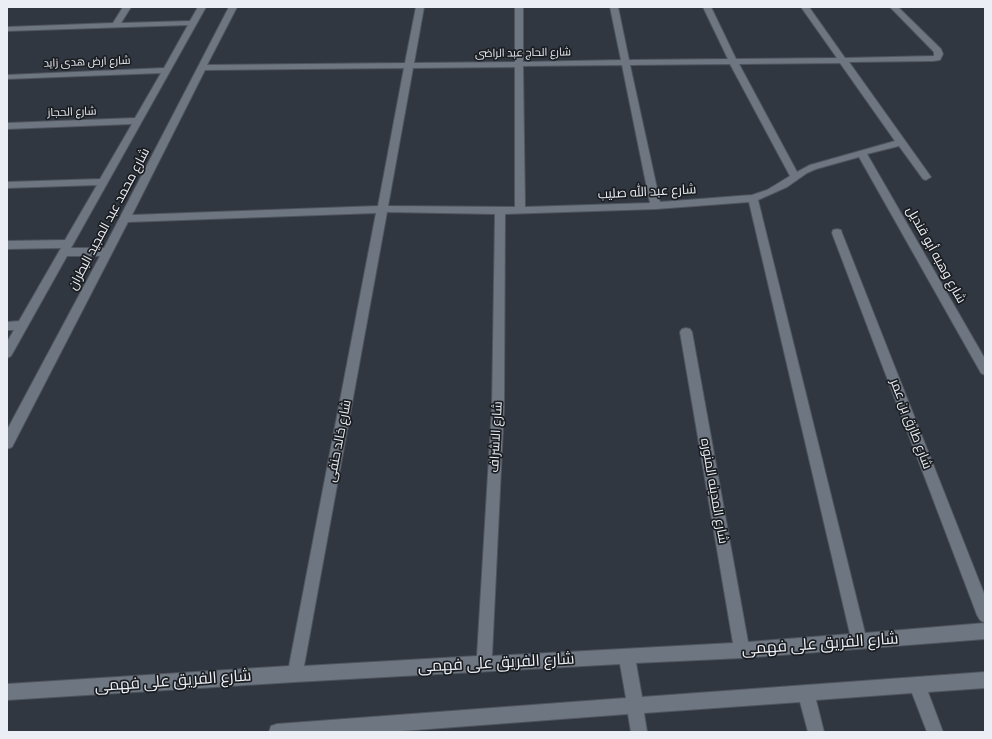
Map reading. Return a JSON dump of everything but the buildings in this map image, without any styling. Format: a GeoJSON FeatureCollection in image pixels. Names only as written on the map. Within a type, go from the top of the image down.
{"type":"FeatureCollection","features":[{"type":"Feature","properties":{"kind":"street"},"geometry":{"type":"LineString","coordinates":[[116,26],[127,7]]}},
{"type":"Feature","properties":{"kind":"street","name":"شارع محمد عبد المجيد البطران"},"geometry":{"type":"LineString","coordinates":[[7,353],[202,7]]}},
{"type":"Feature","properties":{"kind":"street","name":"شارع محمد عبد المجيد البطران"},"geometry":{"type":"LineString","coordinates":[[7,442],[125,219],[233,7]]}},
{"type":"Feature","properties":{"kind":"street","name":"شارع خالد حنفى"},"geometry":{"type":"LineString","coordinates":[[295,674],[420,7]]}},
{"type":"Feature","properties":{"kind":"street"},"geometry":{"type":"LineString","coordinates":[[519,7],[520,210]]}},
{"type":"Feature","properties":{"kind":"street"},"geometry":{"type":"LineString","coordinates":[[614,7],[656,206]]}},
{"type":"Feature","properties":{"kind":"street"},"geometry":{"type":"LineString","coordinates":[[706,7],[795,177]]}},
{"type":"Feature","properties":{"kind":"street"},"geometry":{"type":"LineString","coordinates":[[805,7],[926,177]]}},
{"type":"Feature","properties":{"kind":"street","name":"شارع الحاج عبد الراضى"},"geometry":{"type":"LineString","coordinates":[[203,68],[626,62],[933,60],[938,58],[938,51],[894,7]]}},
{"type":"Feature","properties":{"kind":"street"},"geometry":{"type":"LineString","coordinates":[[7,29],[194,23]]}},
{"type":"Feature","properties":{"kind":"street","name":"شارع ارض هدى زايد"},"geometry":{"type":"LineString","coordinates":[[7,76],[167,70]]}},
{"type":"Feature","properties":{"kind":"street","name":"شارع الحجاز"},"geometry":{"type":"LineString","coordinates":[[7,126],[138,121]]}},
{"type":"Feature","properties":{"kind":"street","name":"شارع عبد الله صليب"},"geometry":{"type":"LineString","coordinates":[[125,219],[382,209],[500,211],[656,206],[753,198],[770,192],[813,167],[902,142]]}},
{"type":"Feature","properties":{"kind":"street","name":"شارع وهبه أبو قنديل"},"geometry":{"type":"LineString","coordinates":[[862,153],[985,370]]}},
{"type":"Feature","properties":{"kind":"street"},"geometry":{"type":"LineString","coordinates":[[7,185],[104,182]]}},
{"type":"Feature","properties":{"kind":"street"},"geometry":{"type":"LineString","coordinates":[[753,198],[859,641]]}},
{"type":"Feature","properties":{"kind":"street","name":"شارع الاشراف"},"geometry":{"type":"LineString","coordinates":[[484,664],[498,407],[500,211]]}},
{"type":"Feature","properties":{"kind":"street","name":"شارع طارق بن عمر"},"geometry":{"type":"LineString","coordinates":[[837,232],[985,614]]}},
{"type":"Feature","properties":{"kind":"street"},"geometry":{"type":"LineString","coordinates":[[7,245],[107,252]]}},
{"type":"Feature","properties":{"kind":"street"},"geometry":{"type":"LineString","coordinates":[[7,326],[22,325]]}},
{"type":"Feature","properties":{"kind":"street","name":"شارع المدينه المنوره"},"geometry":{"type":"LineString","coordinates":[[686,332],[742,650]]}},
{"type":"Feature","properties":{"kind":"street","name":"شارع الفريق على فهمى"},"geometry":{"type":"LineString","coordinates":[[7,692],[295,674],[742,650],[985,632]]}},
{"type":"Feature","properties":{"kind":"street"},"geometry":{"type":"LineString","coordinates":[[626,656],[639,732]]}},
{"type":"Feature","properties":{"kind":"street"},"geometry":{"type":"LineString","coordinates":[[277,732],[985,680]]}},
{"type":"Feature","properties":{"kind":"street"},"geometry":{"type":"LineString","coordinates":[[917,685],[935,732]]}},
{"type":"Feature","properties":{"kind":"street"},"geometry":{"type":"LineString","coordinates":[[806,693],[816,732]]}}]}
